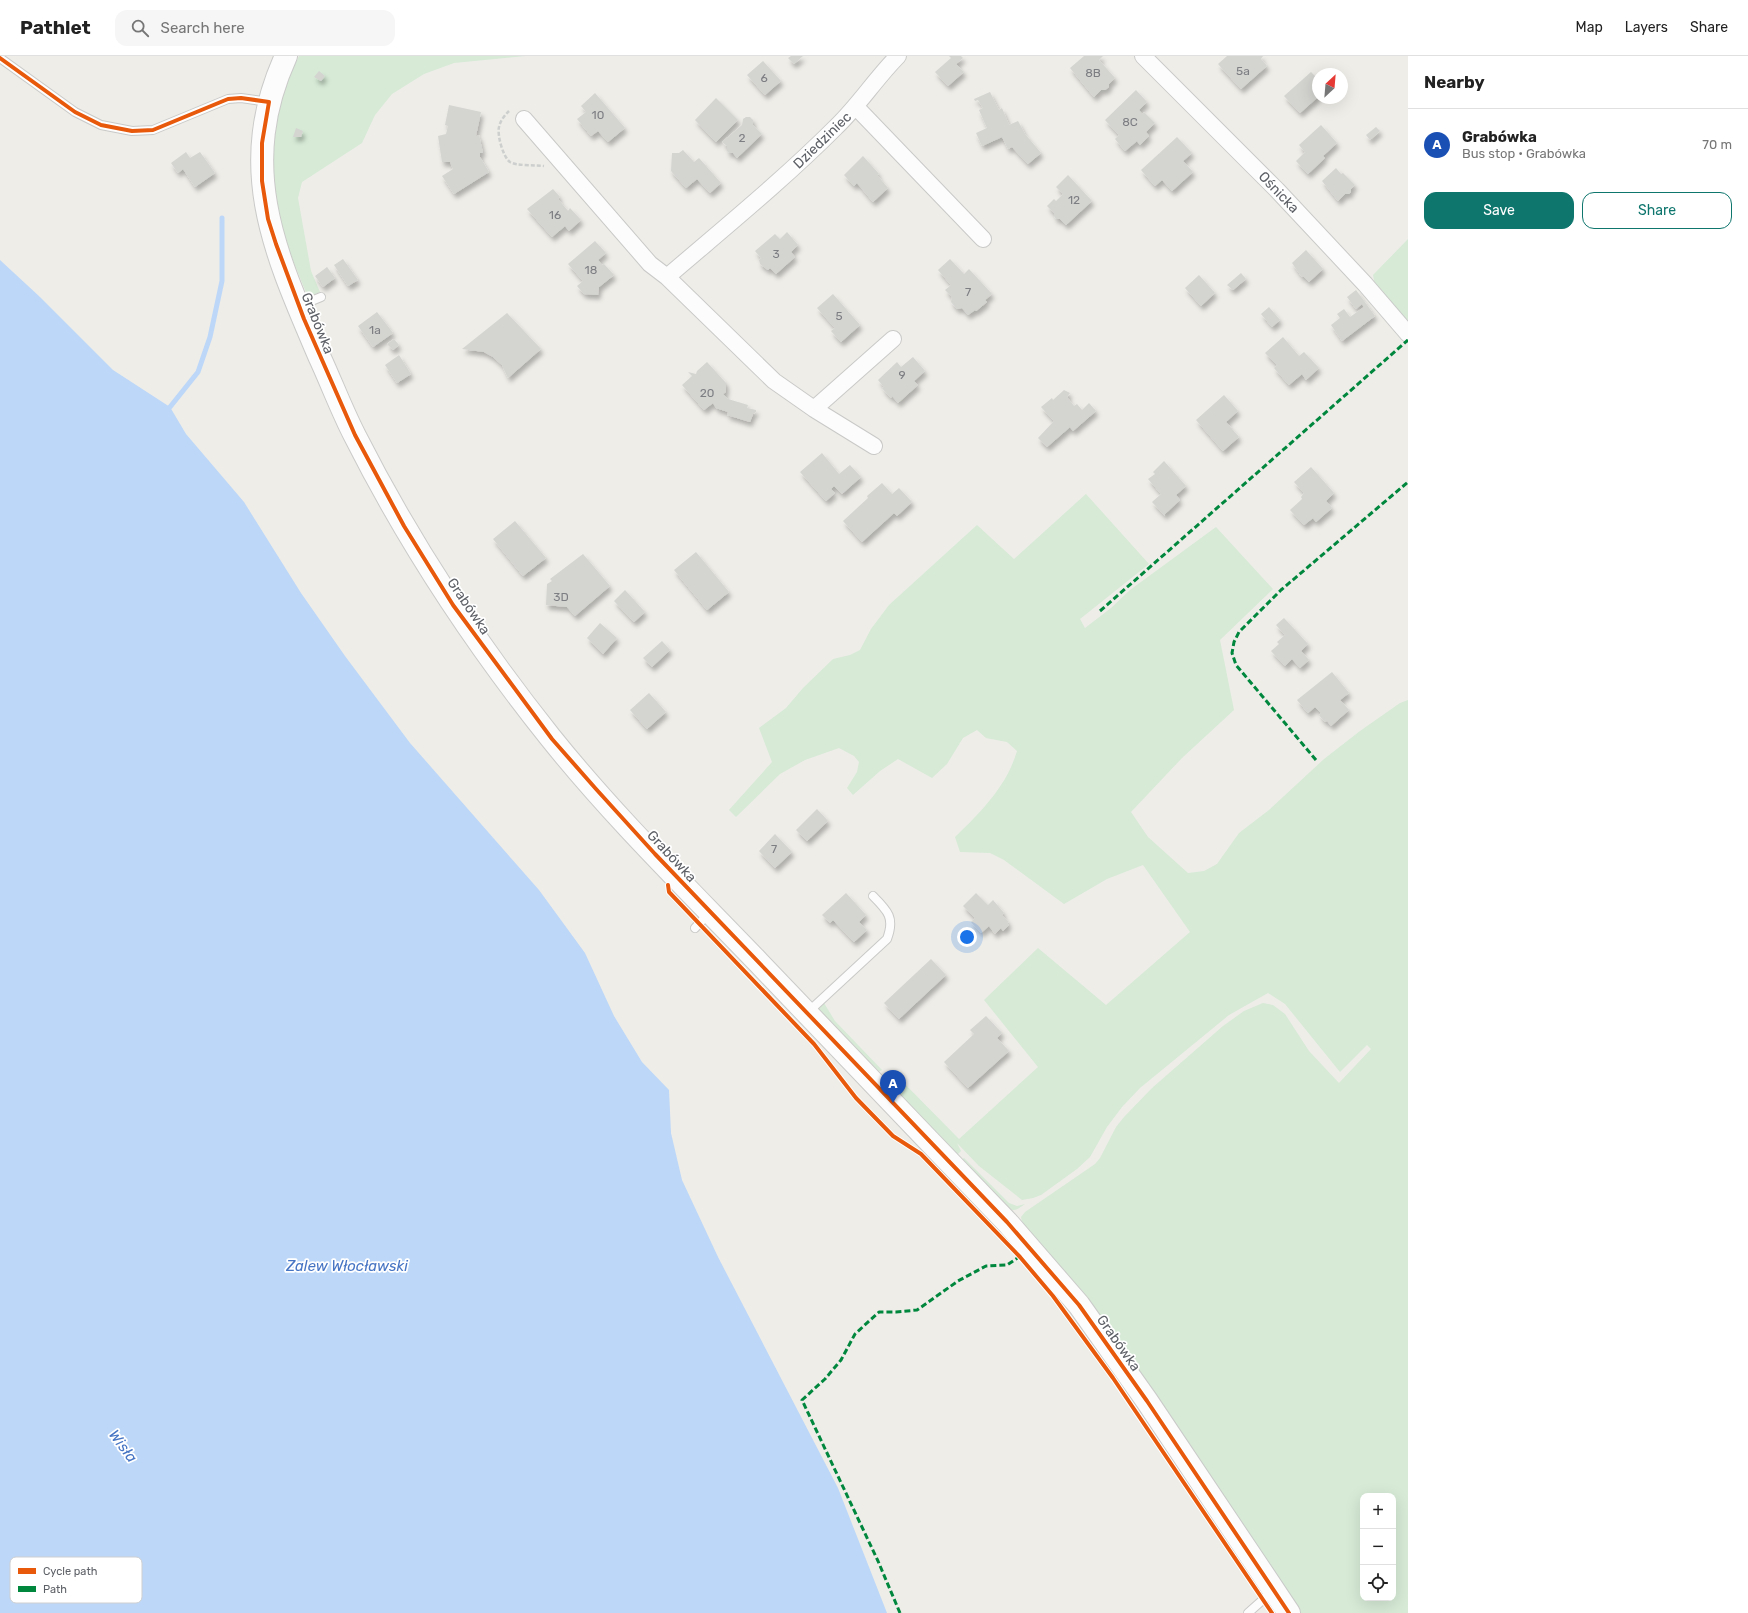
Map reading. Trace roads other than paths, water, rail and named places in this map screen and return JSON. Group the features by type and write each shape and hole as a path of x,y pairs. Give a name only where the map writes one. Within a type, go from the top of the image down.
{"street":[{"name":"Grabówka","path":"286,56 269,102 264,123 261,161 264,200 276,244 299,306 355,435 404,526 453,605 552,739 627,824 1007,1222 1079,1305 1146,1400 1289,1613"},
{"path":"856,106 886,68 898,56"},
{"name":"Ośnicka","path":"1143,56 1277,190 1365,284 1408,334"},
{"name":"Dziedziniec","path":"668,277 820,143 856,106 983,238"},
{"path":"524,119 650,264 668,277 774,381 814,409 874,446"},
{"path":"814,409 893,339"}],"lane":[{"path":"0,58 75,112 101,125 132,130 153,130 228,99 242,98 269,102"},
{"path":"299,306 321,297"},
{"path":"807,1013 887,939 891,928 890,918 884,908 873,896"},
{"path":"695,928 710,912"},
{"path":"1248,1613 1266,1596 1275,1591"}],"water":[{"name":"Zalew Włocławski","path":"0,260 40,297 113,370 170,407 186,434 244,502 301,593 345,656 410,743 539,890 585,953 614,1016 642,1062 669,1090 671,1133 682,1180 718,1257 838,1488 887,1613 0,1613"}],"waterway":[{"path":"170,407 198,372 210,337 222,281 222,218"}],"place":[{"name":"Grabówka","path":"893,1103"}],"water label":[{"name":"Wisła","path":"123,1446"}]}
